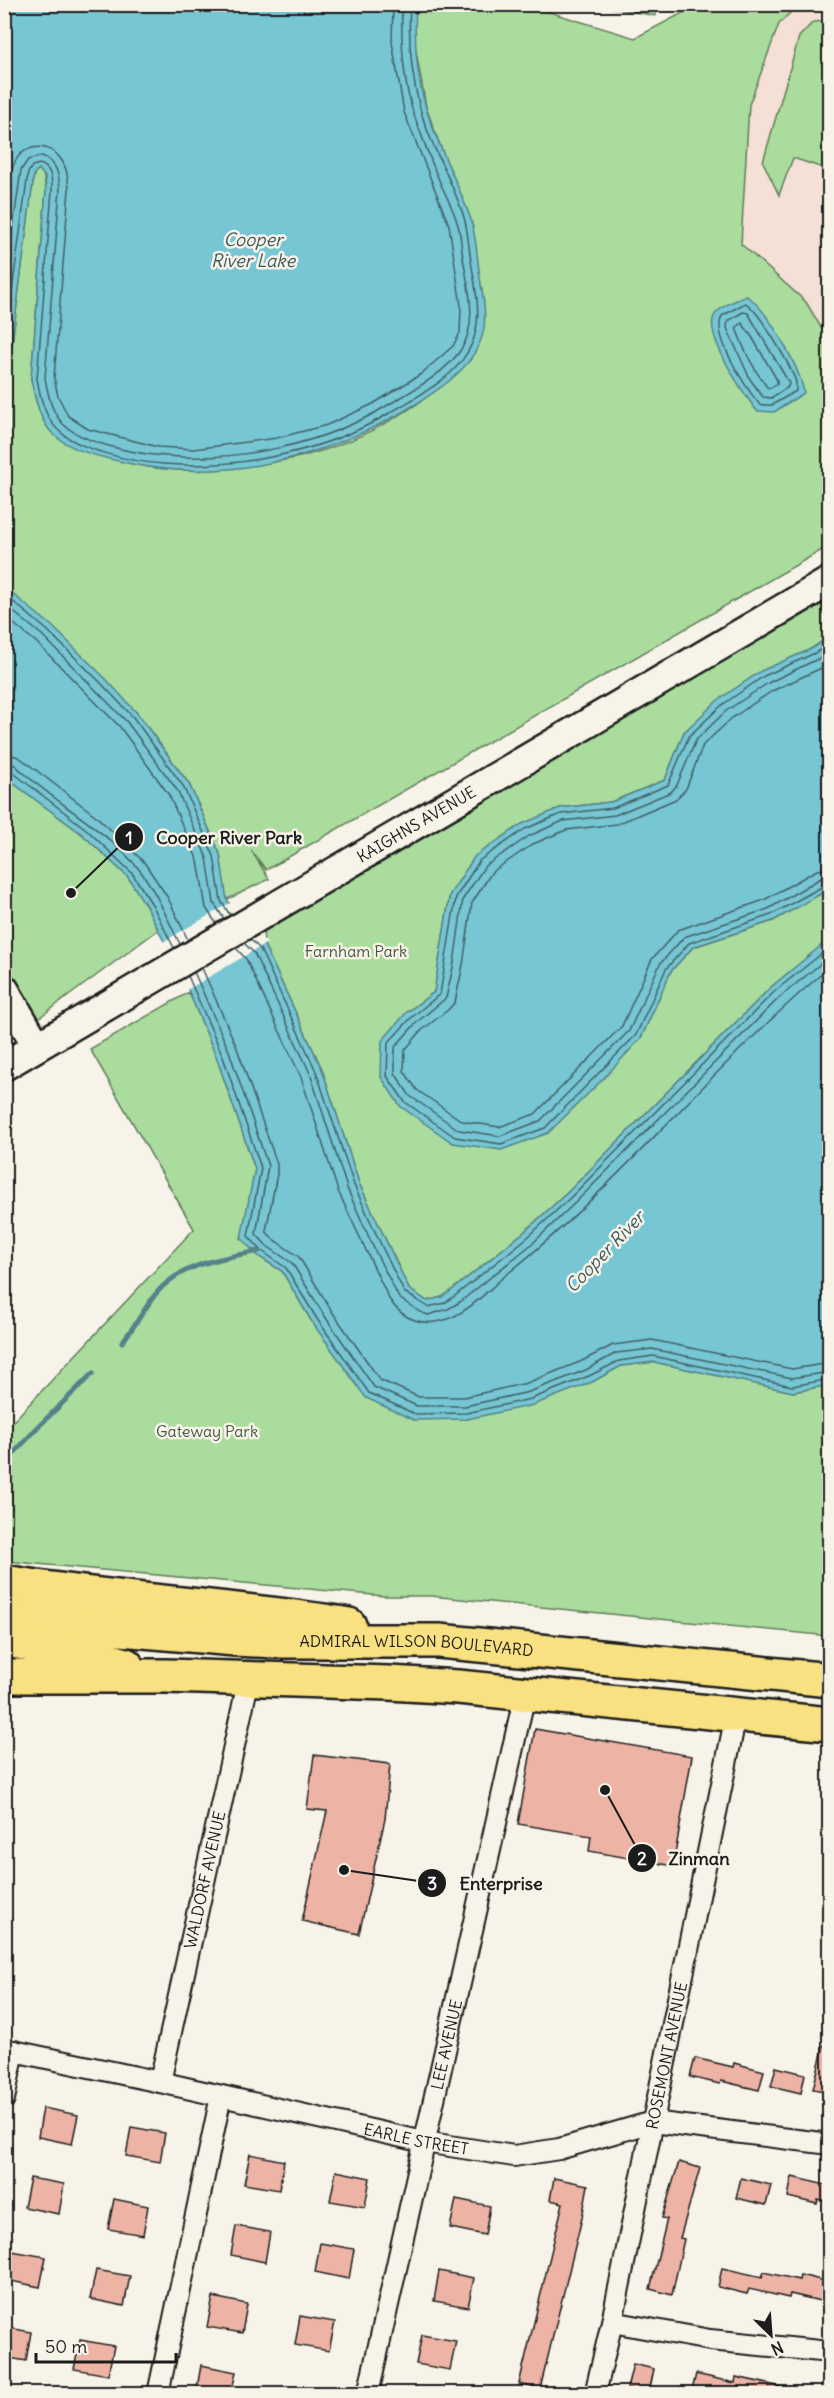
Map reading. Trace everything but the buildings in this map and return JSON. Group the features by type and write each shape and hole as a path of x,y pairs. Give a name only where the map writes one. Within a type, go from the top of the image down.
{"highway":[{"path":"4,1582 279,1613 439,1641"},
{"name":"ADMIRAL WILSON BOULEVARD","path":"4,1615 98,1627 235,1639 439,1641 830,1680"},
{"path":"4,1640 78,1651 166,1676"},
{"path":"4,1676 166,1676 389,1683 830,1724"}],"main road":[{"name":"KAIGHNS AVENUE","path":"4,1066 830,580"},
{"path":"4,989 37,1046"}],"street":[{"name":"WALDORF AVENUE","path":"160,2082 249,1678"},
{"name":"LEE AVENUE","path":"368,2394 525,1694"},
{"name":"ROSEMONT AVENUE","path":"595,2394 612,2322 736,1715"},
{"name":"EARLE STREET","path":"9,2050 424,2142 514,2156 559,2149 652,2122 830,2144"},
{"path":"4,2099 9,2050"},
{"path":"158,2394 221,2096"},
{"path":"612,2322 710,2340 830,2352"}],"shaded area":[{"path":"798,5 829,5 829,341 806,302 741,244 749,105 779,24"}],"green space":[{"path":"659,4 655,16 599,5"},
{"path":"416,5 526,5 635,38 698,5 798,5 779,24 749,105 741,244 806,302 829,341 829,546 266,870 251,850 269,879 226,900 220,854 189,784 137,713 5,587 5,502 10,483 9,403 6,375 34,174 39,169 43,172 46,190 31,379 41,415 53,433 69,442 117,460 171,470 208,470 290,459 350,440 415,405 435,391 471,359 445,159 426,107 414,40"},
{"path":"813,22 830,23 829,170 793,158 779,195 763,162 799,37"},
{"name":"Farnham Park","path":"829,581 829,637 684,732 665,780 611,802 560,808 450,894 434,992 406,1013 641,1038 671,971 693,947 773,921 829,889 830,939 771,987 567,1193 524,1232 452,1290 442,1297 427,1301 409,1289 359,1183 322,1069 264,945 262,913"},
{"path":"4,774 82,834 128,877 158,930 36,1020 5,961"},
{"name":"Gateway Park","path":"189,992 216,1056 255,1169 242,1238 258,1256 282,1271 312,1322 592,1382 621,1366 654,1362 793,1392 829,1385 829,1636 431,1596 384,1596 5,1561 4,1431 194,1229 90,1049"}],"water":[{"name":"Cooper River Lake","path":"5,4 416,5 416,56 426,108 470,217 476,241 485,320 480,342 462,370 435,392 382,423 346,440 271,463 232,469 153,468 106,458 73,447 58,439 44,421 38,408 31,379 46,190 45,177 39,169 34,174 6,375 9,403 10,483 5,502"},
{"path":"747,296 764,314 782,340 796,369 804,393 774,412 757,411 751,403 728,367 713,329 713,319 718,311 727,304"},
{"name":"Cooper River","path":"4,587 51,625 104,677 137,713 189,784 220,854 227,900 264,945 322,1069 359,1183 409,1289 427,1301 442,1297 452,1290 524,1232 567,1193 771,987 829,939 829,1385 793,1392 654,1362 621,1366 592,1382 533,1405 467,1419 414,1420 366,1398 312,1322 282,1271 258,1256 241,1238 255,1169 216,1056 189,992 148,909 128,877 82,834 13,783 5,774"},
{"path":"829,637 829,889 773,921 693,947 671,971 641,1038 548,1133 501,1150 453,1143 400,1106 381,1077 382,1041 406,1013 434,992 450,894 475,856 522,824 560,808 611,802 665,780 684,732 718,700 761,671 813,648"}],"pier":[{"path":"232,902 251,928 267,943 185,991 161,943"}],"waterway":[{"path":"122,1342 154,1296 176,1276 202,1264 259,1251"},
{"path":"4,1464 93,1373"}],"place":[{"name":"Cooper River Park","path":"71,893"},
{"name":"Zinman","path":"605,1790"},
{"name":"Enterprise","path":"344,1870"}]}
